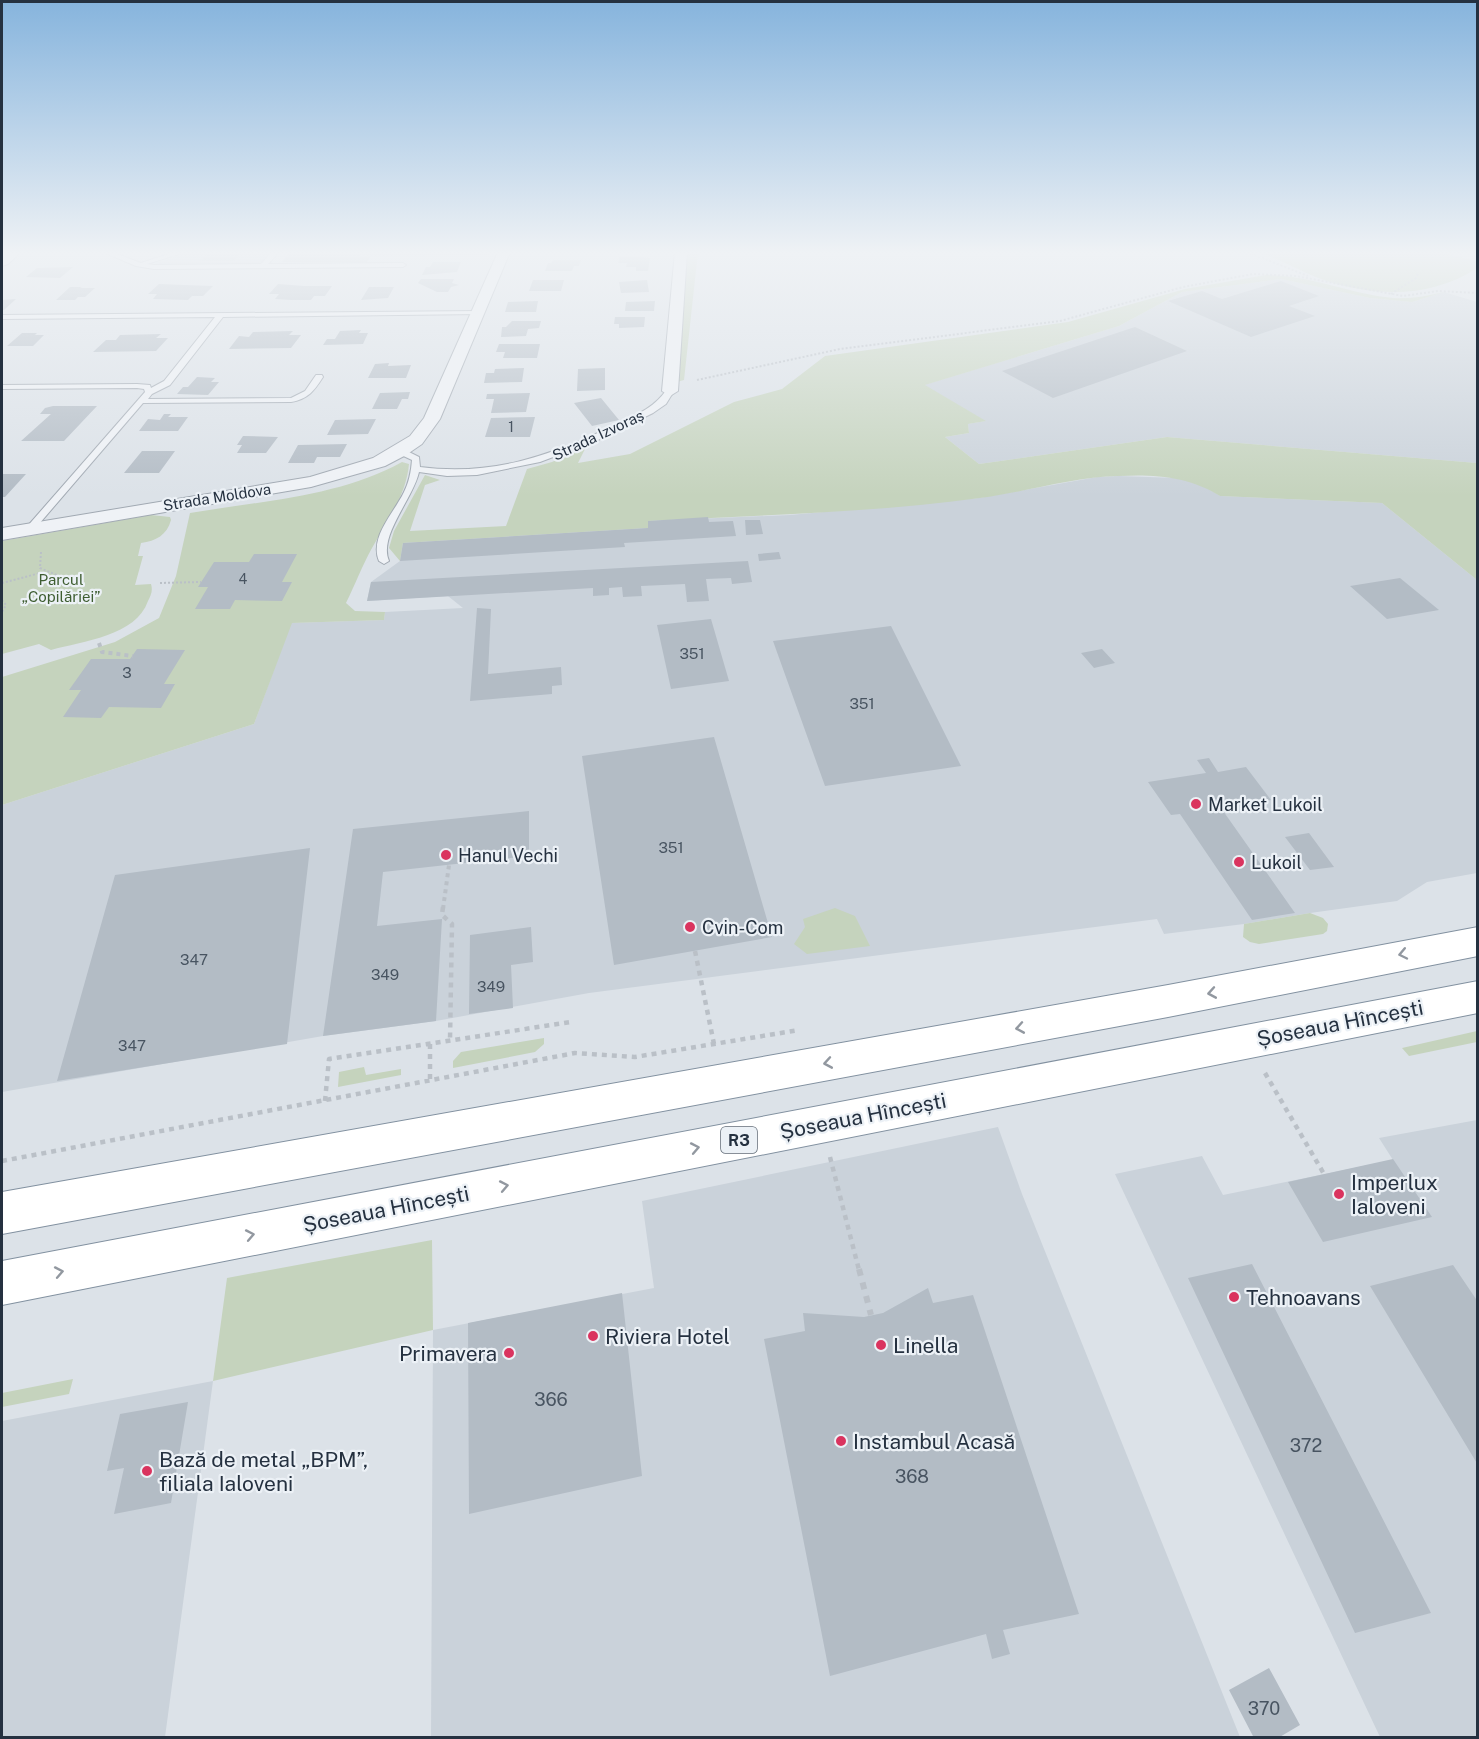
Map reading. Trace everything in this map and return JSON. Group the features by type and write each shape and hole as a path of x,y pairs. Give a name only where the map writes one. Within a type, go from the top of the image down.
{"highway":[{"path":"2,1213 1168,1001 1478,941"},
{"name":"Șoseaua Hîncești","path":"2,1283 1478,997"}],"street":[{"name":"Strada Moldova","path":"2,534 311,482 371,465 400,451 416,440 432,419 470,333"},
{"path":"670,391 675,333"}],"lane":[{"path":"30,529 149,392 167,383 206,333"},
{"path":"142,401 301,399 308,394 319,377"},
{"path":"2,387 137,386 147,387 149,392"},
{"name":"Strada Izvoraș","path":"416,469 440,474 461,474 523,466 544,460 650,411 663,402 670,391"},
{"path":"384,561 381,544 408,495 416,469 416,459 400,451"}],"path":[{"path":"670,391 689,382 791,358 972,333"},
{"path":"42,547 40,568 66,579 81,581"},
{"path":"2,583 45,572"},
{"path":"160,583 201,582"},
{"path":"2,600 6,605 2,612"},
{"path":"99,643 102,652 133,656"},
{"path":"449,865 442,915 452,924 450,1040"},
{"path":"695,951 714,1044"},
{"path":"325,1101 329,1059 571,1022"},
{"path":"2,1161 575,1053 635,1057 805,1029"},
{"path":"1246,1042 1324,1174"},
{"path":"430,1044 430,1081"},
{"path":"821,1124 871,1315"}],"shaded area":[{"path":"1095,333 1477,333 1477,463 1167,437 979,464 945,437 969,433 968,424 985,421 924,385"},
{"path":"1097,477 1177,478 1203,485 1220,496 1382,503 1477,580 1477,873 1427,882 1397,901 1244,924 1164,934 1157,919 589,993 436,1021 323,1036 2,1092 2,805 254,724 291,623 384,620 385,612 463,608 448,596 367,601 371,582 400,561 403,543 648,528 648,521 790,515 979,498"},
{"path":"1477,1120 1477,1737 1380,1737 1115,1174 1202,1156 1223,1195 1393,1160 1379,1138"},
{"path":"998,1127 1022,1194 1240,1737 431,1738 433,1330 654,1288 642,1201"},
{"path":"213,1381 165,1737 2,1738 2,1421"}],"green space":[{"path":"681,333 689,333 684,380 677,382"},
{"path":"988,333 1095,333 925,385 986,421 968,424 969,433 945,437 979,464 1167,437 1477,463 1477,580 1382,503 1220,496 1184,481 1146,476 1084,479 980,498 897,507 648,521 648,528 403,543 400,561 389,548 394,531 425,475 440,480 425,485 410,531 506,526 527,469 552,462 587,445 578,463 630,454 734,402 782,389 825,356"},
{"path":"402,462 409,464 400,498 368,555 346,603 355,611 385,612 384,620 292,623 254,724 2,805 2,677 115,642 159,618 176,576 190,513 326,490 378,474"},
{"name":"Parcul „Copilăriei”","path":"151,515 170,517 171,520 167,530 160,536 141,543 138,556 143,556 135,585 151,584 152,591 142,613 120,630 107,635 51,650 39,644 2,654 2,541"},
{"path":"835,908 855,916 870,946 807,954 794,944 805,927 803,919"},
{"path":"1310,913 1323,918 1328,924 1327,931 1323,934 1259,944 1243,937 1244,924"},
{"path":"1477,1031 1477,1042 1409,1056 1402,1048"},
{"path":"544,1038 544,1044 535,1052 453,1068 453,1061 461,1052"},
{"path":"364,1067 366,1075 401,1069 401,1075 338,1087 339,1072"},
{"path":"432,1240 433,1330 213,1381 227,1278"},
{"path":"73,1379 69,1394 2,1407 2,1393"}],"building":[{"path":"22,333 44,335 33,346 7,346"},
{"path":"252,333 301,335 291,348 229,349 239,336 249,337"},
{"path":"339,333 368,333 363,344 323,345 327,339 335,339"},
{"path":"501,333 527,333 526,336 501,337"},
{"path":"1116,333 1148,333 1187,351 1053,398 1002,371"},
{"path":"1242,333 1263,333 1251,337"},
{"path":"161,334 156,338 168,338 156,351 93,352 106,340 116,340 120,335"},
{"path":"499,344 540,344 537,358 503,358 505,352 496,352"},
{"path":"389,363 388,366 411,365 406,378 368,378 375,364"},
{"path":"524,368 522,382 484,383 486,373 494,373 495,369"},
{"path":"605,368 605,390 577,391 578,369"},
{"path":"197,377 215,378 211,382 219,382 208,395 177,394 183,387 188,387"},
{"path":"410,392 408,399 402,399 397,409 372,409 380,393"},
{"path":"530,393 526,412 491,413 494,399 486,399 487,394"},
{"path":"601,398 619,420 592,426 574,403"},
{"path":"97,406 64,441 21,441 51,414 40,414 45,408"},
{"path":"164,414 171,414 168,417 188,417 178,431 139,431 148,419 160,420"},
{"path":"535,417 530,437 485,437 491,418"},
{"path":"376,419 368,434 327,435 335,420"},
{"path":"243,436 278,437 266,453 237,453 242,445 237,445"},
{"path":"347,444 340,457 317,457 314,463 288,463 298,445"},
{"path":"142,451 175,451 159,473 124,473"},
{"path":"2,474 26,474 5,497 2,497"},
{"path":"708,517 709,522 733,521 736,536 624,543 625,547 400,561 403,543 648,528 648,521"},
{"path":"745,520 760,520 763,534 746,535"},
{"path":"779,552 781,559 759,561 758,554"},
{"path":"254,554 297,554 282,582 292,582 282,601 235,600 230,609 195,609 208,587 198,587 214,562 249,562"},
{"path":"748,561 752,582 732,584 731,578 706,579 709,601 687,602 685,584 641,586 642,596 623,597 622,587 609,588 609,595 593,596 593,588 367,601 371,582"},
{"path":"1400,578 1439,610 1387,619 1350,586"},
{"path":"477,608 491,609 488,674 561,667 562,685 552,686 552,694 470,701"},
{"path":"711,619 729,681 671,689 657,625"},
{"path":"891,626 961,766 825,786 773,641"},
{"path":"137,649 185,650 164,684 175,684 161,708 109,707 101,718 63,717 81,690 69,690 91,659 130,659"},
{"path":"1102,649 1115,663 1094,668 1081,653"},
{"path":"714,737 772,937 614,965 582,756"},
{"path":"1209,758 1218,772 1246,767 1271,800 1221,808 1295,913 1252,920 1180,814 1171,815 1148,782 1206,773 1197,760"},
{"path":"529,811 529,856 383,872 377,926 442,919 436,1021 323,1036 353,829"},
{"path":"1309,833 1334,867 1310,870 1285,837"},
{"path":"310,848 287,1044 57,1081 115,875"},
{"path":"531,927 533,962 511,965 513,1008 469,1014 470,935"},
{"path":"1393,1159 1432,1217 1323,1242 1288,1182"},
{"path":"1252,1264 1431,1613 1355,1633 1188,1278"},
{"path":"1453,1265 1478,1302 1478,1465 1370,1286"},
{"path":"928,1288 933,1303 973,1295 1079,1614 1003,1630 1010,1654 992,1659 986,1634 830,1676 764,1339 805,1331 803,1313 864,1317 883,1313"},
{"path":"622,1293 642,1476 469,1514 468,1323"},
{"path":"188,1402 171,1503 114,1514 124,1468 107,1471 120,1414"},
{"path":"1269,1668 1300,1725 1278,1738 1254,1738 1229,1690"}],"place":[{"name":"Market Lukoil","path":"1196,804"},
{"name":"Hanul Vechi","path":"446,855"},
{"name":"Lukoil","path":"1239,862"},
{"name":"Cvin-Com","path":"690,927"},
{"name":"Imperlux Ialoveni","path":"1339,1194"},
{"name":"Tehnoavans","path":"1234,1297"},
{"name":"Riviera Hotel","path":"593,1336"},
{"name":"Linella","path":"881,1345"},
{"name":"Primavera","path":"509,1353"},
{"name":"Instambul Acasă","path":"841,1441"},
{"name":"Bază de metal „BPM”, filiala Ialoveni","path":"147,1471"}]}
